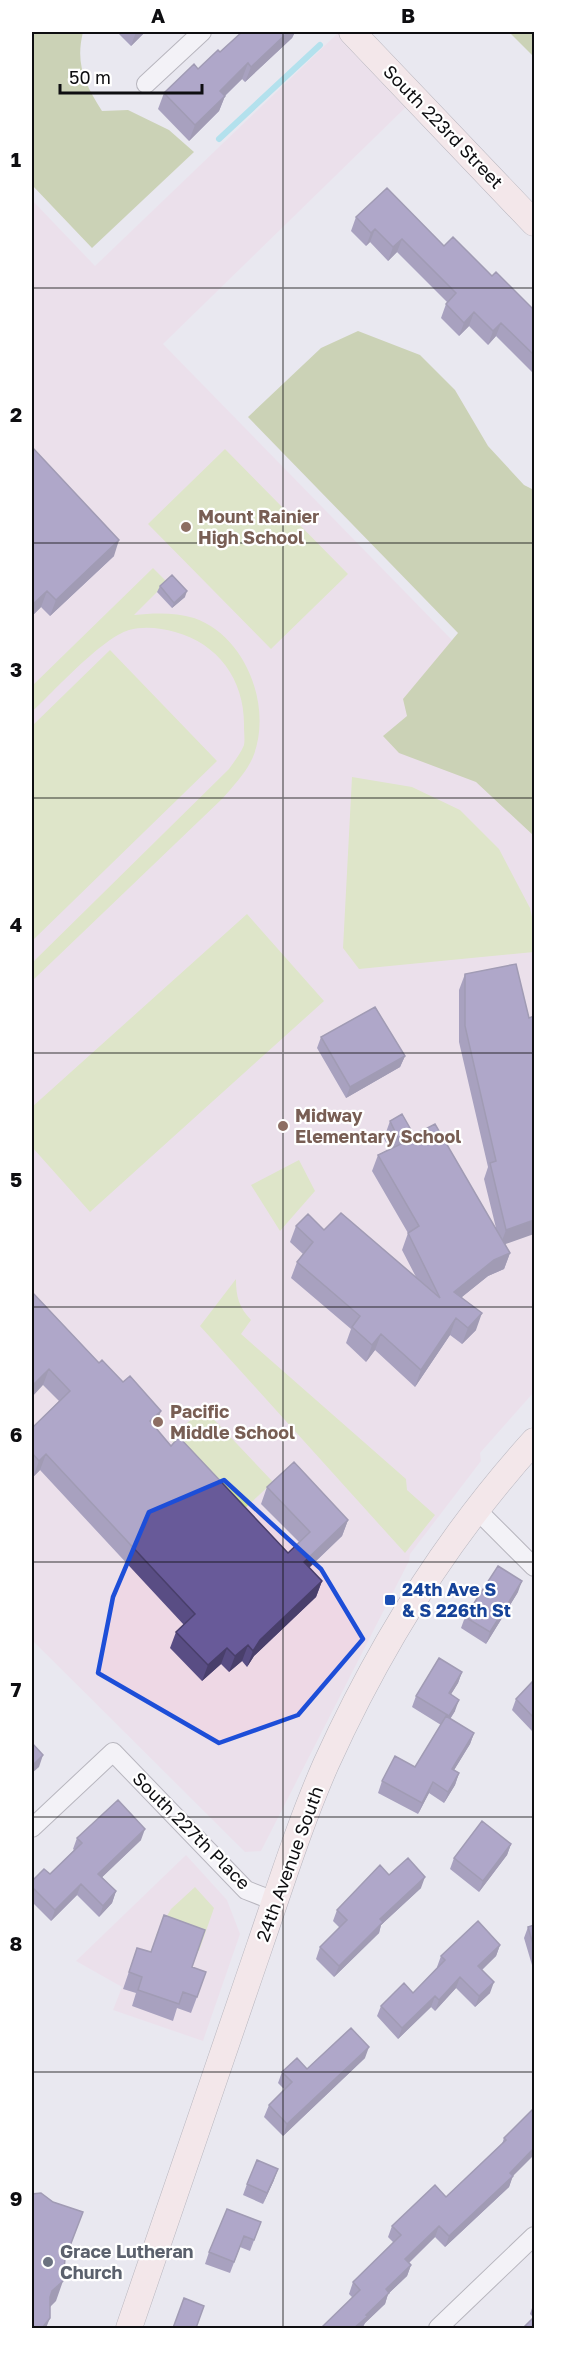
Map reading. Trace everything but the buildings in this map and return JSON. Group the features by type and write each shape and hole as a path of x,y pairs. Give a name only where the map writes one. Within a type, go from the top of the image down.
{"street":[{"path":"146,84 201,32"},
{"name":"South 223rd Street","path":"352,32 534,223"},
{"name":"24th Avenue South","path":"129,2328 274,1901 303,1820 326,1765 356,1702 407,1612 477,1510 534,1441"},
{"path":"477,1510 534,1567"},
{"name":"South 227th Place","path":"32,1828 113,1752 246,1890 274,1901"},
{"path":"438,2328 534,2236"}],"highlighted area":[{"path":"224,1480 321,1569 363,1639 298,1715 219,1743 98,1673 113,1597 149,1512"}],"shaded area":[{"path":"339,32 408,105 163,344 534,724 534,1392 480,1453 481,1461 410,1554 409,1561 261,1851 245,1852 32,1640 32,200 95,266"},
{"path":"186,1855 227,1900 240,1934 203,2041 113,2010 122,1987 76,1961"}],"green space":[{"path":"32,32 83,32 80,54 83,73 102,111 128,110 169,130 194,152 92,248 32,185"},
{"path":"509,32 534,32 534,60 532,55"},
{"path":"358,331 420,355 455,390 488,446 524,485 534,490 534,836 476,782 399,753 383,736 407,716 403,699 458,633 248,417 321,348"},
{"path":"225,449 348,574 271,649 148,524"},
{"path":"153,568 167,582 134,615 164,614 194,618 212,627 228,640 241,657 251,676 257,696 260,717 253,757 243,774 223,798 32,981 32,963 229,769 244,745 240,694 226,667 204,645 164,629 129,630 105,643 32,712 32,686"},
{"path":"110,650 217,761 32,941 32,726"},
{"path":"352,777 412,787 460,810 499,849 530,908 534,926 534,952 359,969 343,948"},
{"path":"247,914 324,1001 90,1212 32,1147 32,1107"},
{"path":"299,1160 315,1191 280,1231 251,1185"},
{"path":"236,1279 239,1301 251,1320 241,1334 406,1479 407,1490 435,1515 405,1553 200,1326"},
{"path":"203,1408 273,1482 240,1513 170,1439"},
{"path":"195,1887 214,1908 199,1951 156,1935 171,1909"}],"waterway":[{"path":"219,139 320,45"}],"place":[{"name":"Mount Rainier High School","path":"186,527"},
{"name":"Midway Elementary School","path":"283,1126"},
{"name":"Pacific Middle School","path":"158,1422"},
{"name":"24th Ave S & S 226th St","path":"390,1600"},
{"name":"Grace Lutheran Church","path":"48,2262"}]}
